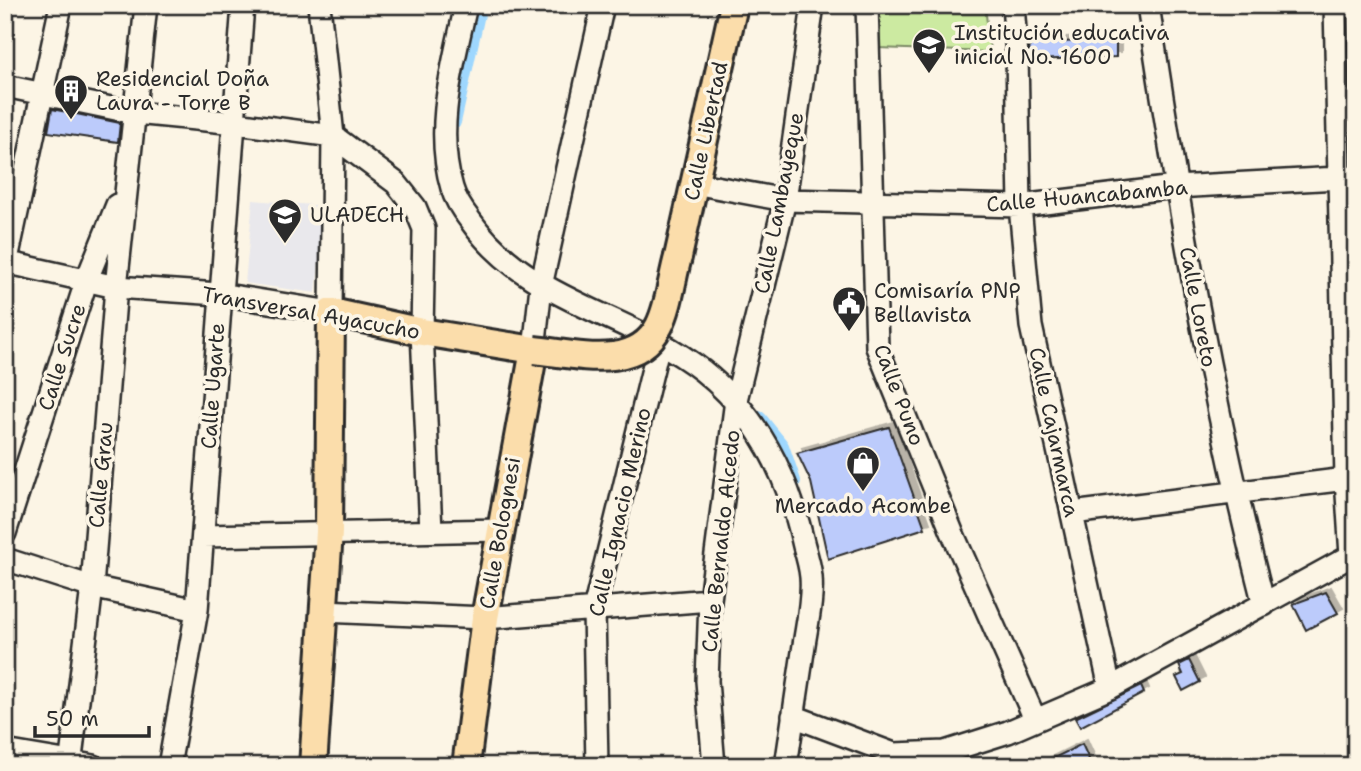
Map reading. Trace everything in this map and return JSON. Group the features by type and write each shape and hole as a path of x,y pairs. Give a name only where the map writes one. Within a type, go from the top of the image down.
{"main road":[{"name":"Calle Libertad","path":"534,350 607,357 632,353 648,343 660,325 678,257 734,5"},
{"name":"Transversal Ayacucho","path":"331,312 422,332 534,350"},
{"path":"313,766 329,532 331,312"},
{"name":"Calle Bolognesi","path":"466,766 485,618 534,350"}],"street":[{"path":"6,265 61,5"},
{"path":"126,183 146,5"},
{"name":"Calle Ugarte","path":"169,766 197,610 243,5"},
{"path":"319,5 333,136 331,312"},
{"path":"466,5 444,110 445,150 452,190 484,240 540,294 659,344 701,369 736,400 776,459 797,512 811,578 808,618 786,766"},
{"name":"Calle Bolognesi","path":"534,350 540,294 603,5"},
{"name":"Calle Lambayeque","path":"736,400 785,200 813,5"},
{"name":"Calle Puno","path":"867,5 877,347 952,532 1035,719"},
{"name":"Calle Cajarmarca","path":"1013,5 1017,56 1020,206 1031,326 1110,688"},
{"name":"Calle Loreto","path":"1148,5 1175,187 1235,494 1264,605"},
{"path":"793,716 894,760 944,752 1008,732 1110,688 1264,605 1353,553 1346,479 1348,178 1335,5"},
{"path":"5,86 135,113 333,136 396,183 415,207 424,229 422,332 431,531"},
{"name":"Calle Huancabamba","path":"694,183 785,200 1020,206 1175,187 1348,178"},
{"name":"Calle Sucre","path":"5,533 88,279 126,183"},
{"name":"Calle Grau","path":"70,764 92,587 126,183"},
{"name":"Transversal Ayacucho","path":"6,265 117,286 219,294 331,312"},
{"name":"Calle Ignacio Merino","path":"597,766 594,610 659,344"},
{"name":"Calle Bernaldo Alcedo","path":"714,766 707,681 710,600 736,400"},
{"path":"1072,513 1346,479"},
{"path":"203,536 502,530"},
{"path":"5,559 92,587 197,610"},
{"path":"323,611 485,618 710,600"},
{"path":"5,751 94,766"}],"shaded area":[{"name":"ULADECH","path":"253,200 324,206 316,293 245,283"}],"green space":[{"path":"876,5 985,5 990,52 878,48"}],"building":[{"path":"1116,40 1116,57 1030,60 1029,43"},
{"name":"Residencial Doña Laura - Torre B","path":"52,109 120,123 118,142 48,132"},
{"name":"Mercado Acombe","path":"889,427 925,528 828,559 811,482 797,453"},
{"path":"1326,592 1338,613 1306,630 1293,604"},
{"path":"1189,660 1200,682 1183,691 1176,677 1183,674 1179,665"},
{"path":"1141,686 1144,693 1080,727 1075,718"},
{"path":"1082,744 1092,766 1038,766"}],"waterway":[{"path":"453,122 479,5"},
{"path":"759,419 781,446 793,481"}],"place":[{"name":"Institución educativa inicial No. 1600","path":"929,75"},
{"name":"Residencial Doña Laura - Torre B","path":"71,121"},
{"name":"ULADECH","path":"285,245"},
{"name":"Comisaría PNP Bellavista","path":"849,333"},
{"name":"Mercado Acombe","path":"863,493"}]}
